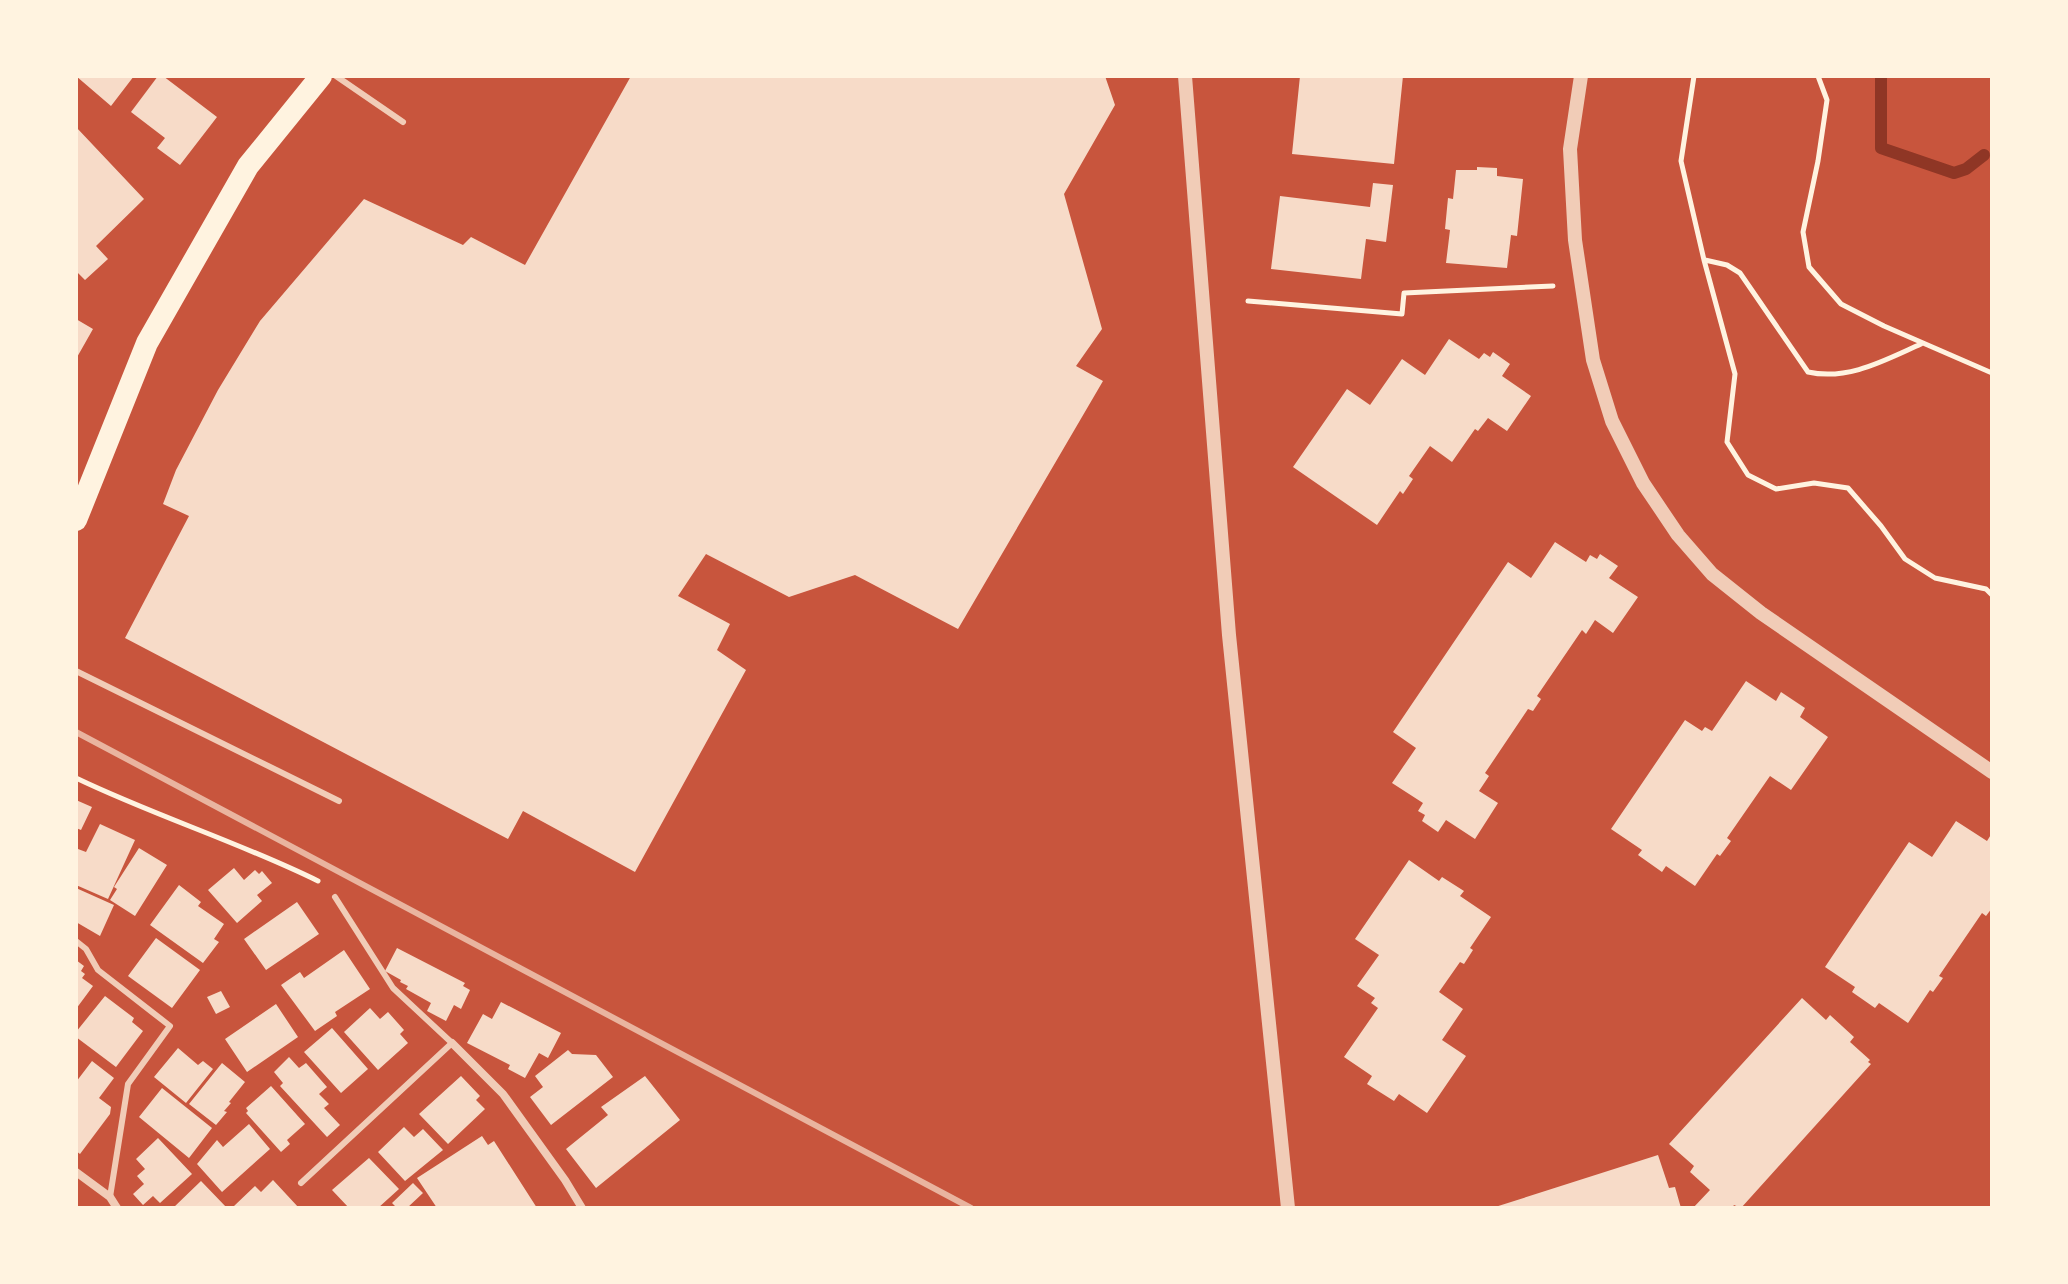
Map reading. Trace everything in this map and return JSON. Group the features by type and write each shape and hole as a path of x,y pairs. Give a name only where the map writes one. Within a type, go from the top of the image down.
{"highway":[{"path":"76,520 147,343 248,166 321,76"}],"street":[{"path":"1185,76 1229,635 1288,1208"},
{"path":"1581,76 1570,149 1575,240 1586,315 1593,360 1612,421 1643,483 1678,535 1712,574 1761,613 1992,772"},
{"path":"452,1043 503,1094 582,1208"},
{"path":"76,1172 110,1197 117,1208"}],"lane":[{"path":"336,76 403,122"},
{"path":"76,671 339,801"},
{"path":"301,1183 452,1043 393,988 335,897"},
{"path":"76,941 86,949 98,970 170,1026 128,1084 110,1197"}],"path":[{"path":"1694,76 1681,161 1735,374 1727,442 1748,475 1776,489 1814,483 1848,488 1905,559 1935,578 1986,589 1992,595"},
{"path":"1818,76 1827,100 1803,232 1809,267 1841,304 1992,373"},
{"path":"1704,260 1727,265 1740,273 1808,372 1826,376 1864,369 1922,343"},
{"path":"1248,301 1402,314 1404,293 1553,286"},
{"path":"76,778 120,799 261,853 331,887 335,897"}],"building":[{"path":"76,76 134,76 111,106"},
{"path":"158,76 163,76 217,117 180,165 157,148 165,138 131,112"},
{"path":"631,76 1105,76 1115,105 1064,194 1102,329 1076,366 1103,381 958,629 855,575 789,597 706,554 678,596 730,624 717,650 746,670 635,872 523,811 508,839 125,638 189,516 163,504 176,470 218,390 260,321 364,199 463,245 471,237 525,265"},
{"path":"1300,76 1403,76 1394,164 1292,154"},
{"path":"76,127 144,199 96,246 108,259 85,280 76,271"},
{"path":"1477,167 1497,168 1497,176 1523,179 1517,236 1511,235 1507,268 1446,263 1450,230 1445,229 1448,198 1453,199 1456,170 1477,170"},
{"path":"1373,183 1393,185 1386,242 1366,239 1361,279 1271,269 1280,196 1370,207"},
{"path":"76,319 93,329 76,359"},
{"path":"1449,339 1479,359 1484,353 1490,357 1493,352 1510,364 1502,376 1531,396 1507,431 1488,418 1478,431 1475,429 1452,462 1430,446 1409,476 1413,479 1403,494 1400,491 1377,525 1293,467 1347,389 1370,405 1402,359 1425,375"},
{"path":"1555,542 1586,562 1590,555 1597,559 1600,554 1618,566 1609,578 1638,597 1613,633 1595,620 1586,634 1582,630 1537,696 1541,699 1533,711 1528,709 1485,773 1489,776 1479,791 1498,803 1475,839 1446,820 1438,832 1422,821 1425,815 1418,811 1423,803 1392,783 1416,748 1393,732 1508,562 1531,578"},
{"path":"1746,681 1776,701 1781,692 1805,708 1800,717 1828,737 1791,790 1770,776 1727,838 1731,841 1720,856 1717,854 1695,886 1666,866 1662,872 1638,855 1642,850 1611,829 1685,720 1702,731 1705,727 1712,731"},
{"path":"76,800 92,807 81,830 76,828"},
{"path":"1956,821 1987,841 1992,833 1992,908 1986,916 1982,913 1939,976 1943,978 1933,992 1930,990 1908,1023 1879,1003 1875,1008 1852,992 1855,987 1825,967 1909,842 1932,857"},
{"path":"100,824 135,840 108,899 76,885 76,853 78,849 86,852"},
{"path":"139,848 167,865 135,916 110,900 117,889 114,887"},
{"path":"1409,860 1439,881 1442,877 1464,891 1460,896 1491,917 1470,948 1473,950 1464,964 1460,962 1439,992 1463,1009 1442,1040 1466,1056 1427,1113 1399,1094 1394,1101 1367,1084 1372,1076 1344,1057 1378,1008 1371,1003 1375,998 1357,986 1379,955 1355,939"},
{"path":"234,868 244,880 255,870 259,874 262,871 272,883 257,895 262,901 237,923 208,890"},
{"path":"179,885 201,902 198,906 224,924 214,939 219,942 203,963 150,925"},
{"path":"76,888 114,905 100,936 76,922"},
{"path":"297,902 319,934 266,970 244,939"},
{"path":"156,938 200,970 172,1008 128,976"},
{"path":"397,948 465,983 463,986 470,990 461,1009 454,1005 446,1021 427,1011 431,1003 406,989 408,986 401,980 385,971"},
{"path":"344,950 370,989 335,1012 337,1016 315,1031 281,985 300,972 304,978"},
{"path":"76,960 84,966 82,978 93,986 76,1009"},
{"path":"221,991 230,1007 216,1014 207,997"},
{"path":"105,996 134,1018 132,1022 143,1031 116,1067 76,1037 76,1032"},
{"path":"1802,998 1826,1020 1830,1015 1854,1037 1850,1042 1871,1064 1741,1208 1734,1205 1732,1208 1693,1208 1710,1190 1690,1172 1694,1166 1669,1144"},
{"path":"501,1002 561,1033 548,1058 539,1053 525,1078 508,1069 510,1065 467,1043 483,1014 492,1019"},
{"path":"276,1004 298,1037 247,1072 225,1039"},
{"path":"370,1008 380,1019 388,1012 404,1030 400,1034 408,1043 378,1070 344,1032"},
{"path":"332,1028 368,1069 341,1093 304,1052"},
{"path":"178,1048 198,1065 203,1061 213,1069 186,1103 154,1077"},
{"path":"568,1050 572,1054 596,1055 613,1077 551,1125 530,1097 543,1087 535,1076"},
{"path":"289,1057 299,1068 306,1063 327,1087 319,1094 329,1104 324,1108 340,1125 327,1137 280,1086 283,1083 274,1072"},
{"path":"92,1061 114,1078 99,1098 111,1107 110,1114 80,1154 76,1151 76,1082"},
{"path":"222,1063 245,1082 216,1125 189,1104"},
{"path":"461,1076 480,1096 476,1100 485,1109 448,1144 419,1114"},
{"path":"645,1076 680,1120 596,1188 566,1149 608,1115 601,1107"},
{"path":"271,1086 305,1124 287,1140 290,1144 281,1152 246,1113 246,1108"},
{"path":"162,1088 212,1128 189,1158 139,1117"},
{"path":"249,1124 270,1149 222,1192 197,1164 217,1140 223,1147"},
{"path":"404,1127 414,1137 423,1129 443,1150 405,1181 378,1152"},
{"path":"482,1136 488,1145 494,1141 537,1208 437,1208 417,1178"},
{"path":"158,1138 192,1174 160,1203 153,1196 143,1205 133,1194 144,1184 137,1176 145,1169 136,1159"},
{"path":"1658,1155 1669,1188 1675,1187 1681,1208 1492,1208"},
{"path":"369,1158 399,1189 378,1208 349,1208 332,1190"},
{"path":"273,1180 299,1208 234,1206 255,1186 261,1192"},
{"path":"201,1181 227,1208 173,1208"},
{"path":"413,1183 423,1193 407,1208 397,1208 392,1203"}],"waterway":[{"path":"1881,76 1881,148 1954,173 1966,169 1984,155"}],"railway":[{"path":"76,732 971,1208"}]}
